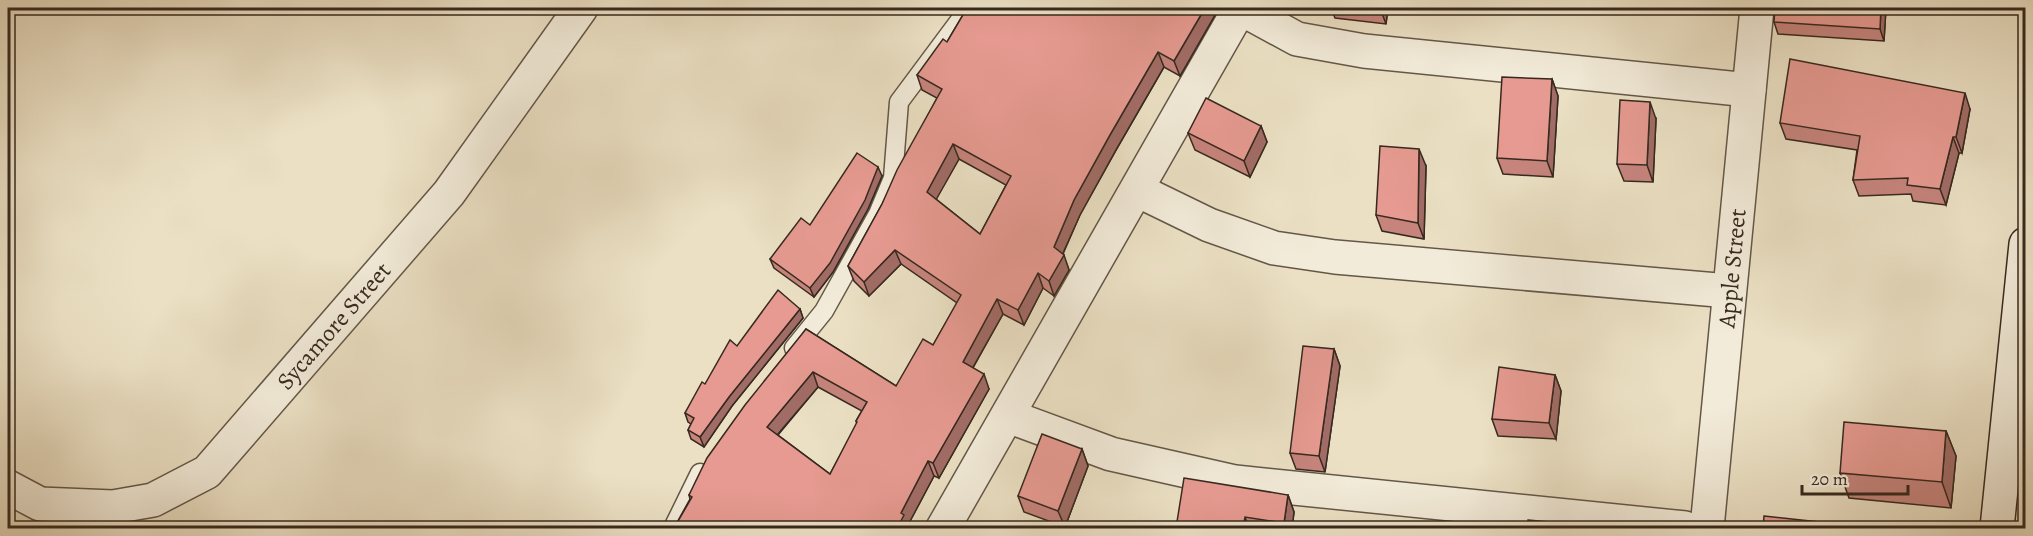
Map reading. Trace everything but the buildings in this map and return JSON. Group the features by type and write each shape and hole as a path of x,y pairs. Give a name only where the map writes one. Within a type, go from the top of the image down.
{"street":[{"name":"Sycamore Street","path":"8,487 40,504 112,507 153,500 207,472 449,193 581,8"},
{"path":"943,528 1240,8 1297,39 1364,51 1749,90"},
{"name":"Apple Street","path":"1707,528 1757,8"},
{"path":"1137,190 1209,225 1274,248 1335,257 1729,291"},
{"path":"1997,528 2025,244"},
{"path":"1008,416 1111,454 1235,482 1686,528"}],"lane":[{"path":"786,357 824,311 878,214 892,178 899,102 969,8"},
{"path":"673,528 709,458"}]}
